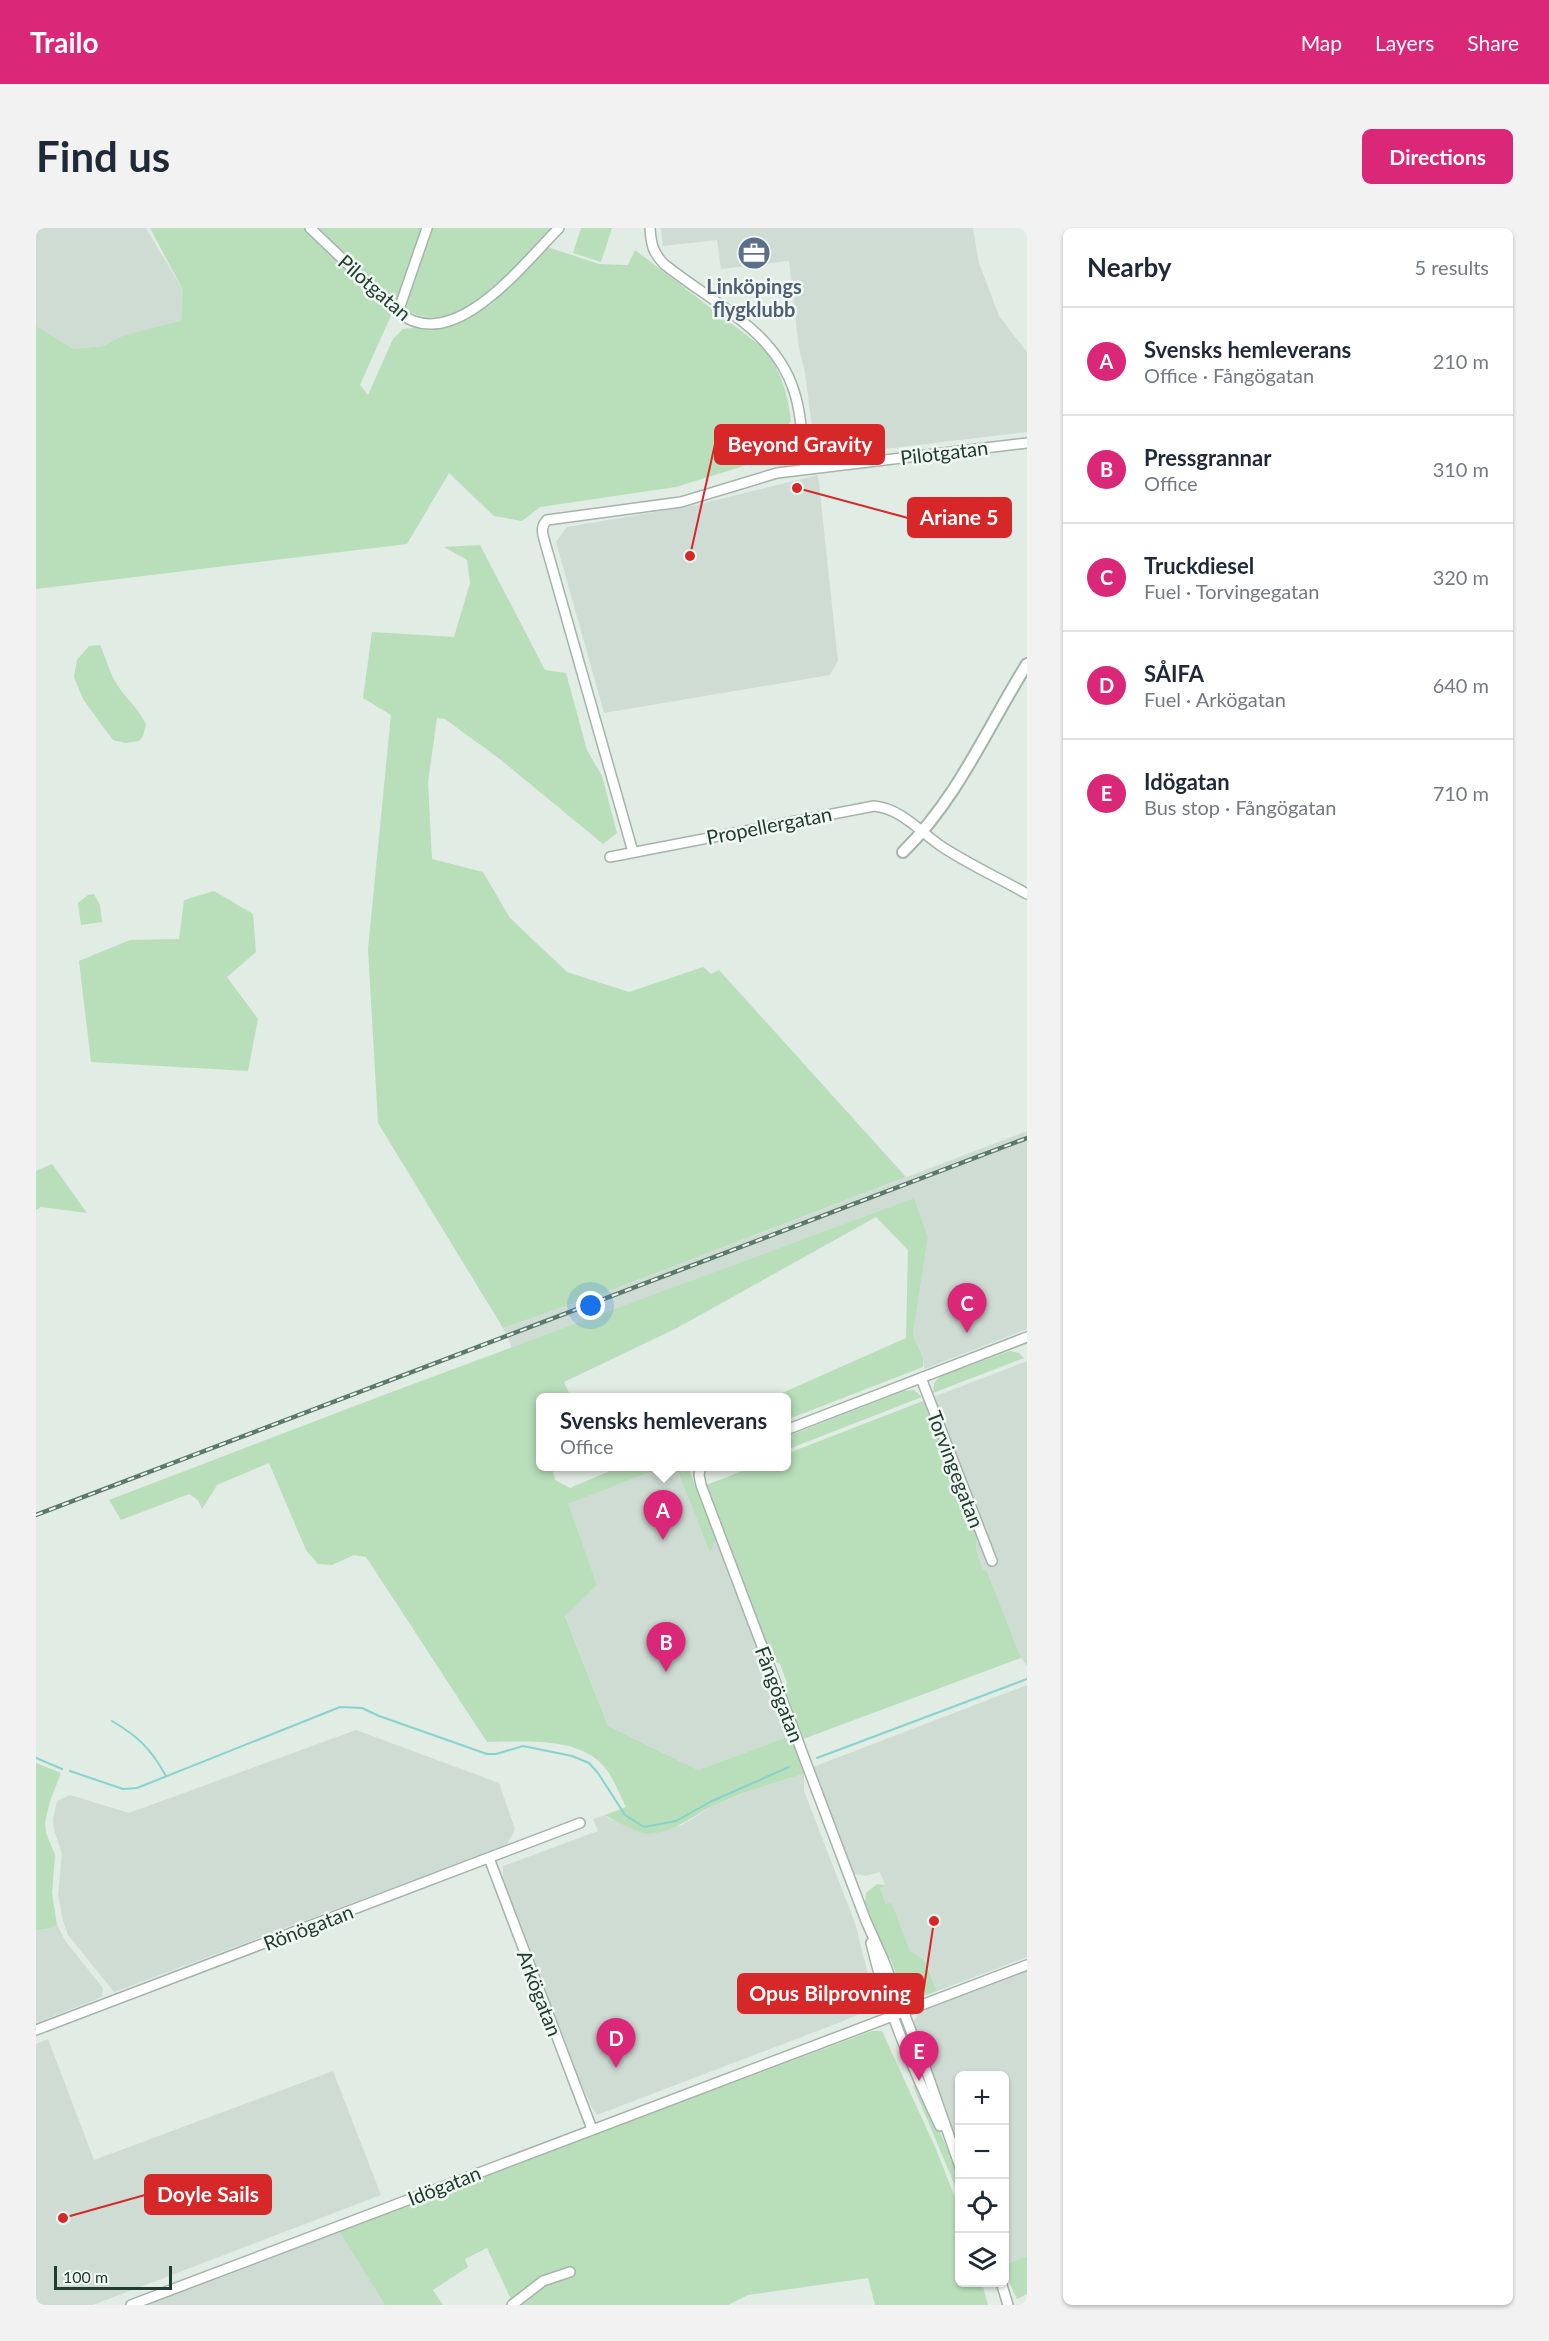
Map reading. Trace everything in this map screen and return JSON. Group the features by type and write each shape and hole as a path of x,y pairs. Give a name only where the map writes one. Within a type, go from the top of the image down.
{"street":[{"name":"Pilotgatan","path":"310,228 398,312 409,321 422,323 442,322 461,317 478,308 558,228"},
{"path":"398,312 427,228"},
{"path":"650,228 651,244 655,255 758,334 782,363 795,393 805,469"},
{"name":"Pilotgatan","path":"633,852 547,550 543,526 547,520 681,502 758,478 805,469 1027,443"},
{"path":"903,852 922,832 968,770 1027,664"},
{"name":"Propellergatan","path":"610,857 864,807 885,808 905,818 941,846 1027,894"},
{"path":"791,1428 1027,1337"},
{"name":"Torvingegatan","path":"921,1378 992,1561"},
{"name":"Fångögatan","path":"700,1471 700,1485 866,1921 903,2012 955,2156"},
{"name":"Rönögatan","path":"36,2030 580,1823"},
{"name":"Arkögatan","path":"489,1858 592,2129"},
{"name":"Fångögatan","path":"866,1921 876,1963 893,2016 910,2061 955,2158"},
{"name":"Idögatan","path":"131,2305 1027,1965"},
{"path":"512,2305 543,2281 570,2272"},
{"path":"1002,2287 1008,2305"}],"shaded area":[{"path":"36,228 146,228 183,290 181,322 122,336 103,346 74,349 36,326"},
{"path":"661,228 973,228 979,263 999,316 1027,352 1027,432 826,456 815,449 805,373 799,348 789,261 721,269 717,240 663,246"},
{"path":"818,475 838,661 830,675 604,713 556,542 567,527 696,505"},
{"path":"1027,1131 1027,1329 924,1369 923,1358 913,1334 928,1237 914,1198 512,1348 503,1328 601,1294"},
{"path":"1027,1361 1027,1666 1021,1658 987,1571 983,1570 923,1401"},
{"path":"652,1471 678,1472 710,1553 716,1540 790,1736 698,1770 608,1726 565,1615 597,1585 567,1504"},
{"path":"1027,1685 1027,1957 937,1991 925,1959 910,1951 892,1903 886,1905 880,1887 885,1885 880,1872 866,1876 854,1874 813,1767"},
{"path":"356,1730 499,1783 515,1829 507,1845 114,1992 68,1935 63,1921 58,1895 62,1854 53,1819 57,1801 70,1795 129,1813"},
{"path":"804,1774 804,1791 855,1923 869,1978 872,2005 866,2011 841,2022 597,2115 581,2083 503,1878 503,1866 598,1831 593,1819 605,1815 641,1833 682,1825 713,1806 755,1789"},
{"path":"57,1925 66,1942 103,1988 102,1997 36,2023 36,1930"},
{"path":"1027,1971 1027,2256 1009,2263 1009,2071 955,2071 955,2139 913,2028 914,2021 920,2012"},
{"path":"48,2039 94,2160 333,2071 381,2195 93,2305 36,2305 36,2044"},
{"path":"339,2231 385,2305 144,2305"}],"green space":[{"path":"150,228 305,228 393,311 360,385 368,395 393,339 403,329 458,323 475,315 492,304 547,247 599,264 628,265 635,250 766,350 783,384 791,421 763,460 676,487 540,507 522,521 494,516 449,473 407,544 36,589 36,326 74,349 103,346 122,336 181,321 183,290"},
{"path":"314,228 424,228 396,304"},
{"path":"432,228 553,228 498,285 481,298 464,309 447,315 430,317 403,310"},
{"path":"581,228 612,228 601,262 573,253"},
{"path":"480,545 545,670 566,673 587,750 602,776 617,833 603,844 501,760 445,719 437,718 428,782 432,859 483,872 510,918 567,972 629,992 703,967 711,974 719,970 906,1177 601,1294 503,1328 378,1123 368,949 391,715 363,698 372,632 454,637 470,583 467,560 444,547"},
{"path":"100,645 117,684 146,724 139,741 126,743 113,740 83,699 74,677 77,660 89,646"},
{"path":"214,891 253,914 256,952 227,977 258,1019 248,1071 91,1062 79,961 130,940 179,939 184,900"},
{"path":"94,894 100,905 102,922 81,925 78,903 88,895"},
{"path":"52,1164 87,1213 41,1207 36,1210 36,1171"},
{"path":"914,1198 928,1237 913,1334 923,1358 923,1367 791,1418 791,1393 782,1393 906,1338 908,1250 876,1217 677,1328 564,1382 569,1393 536,1393 536,1471 553,1471 555,1480 570,1488 610,1471 652,1471 568,1504 597,1585 565,1616 608,1726 698,1770 790,1736 804,1774 735,1796 671,1829 643,1833 605,1815 626,1807 609,1773 585,1752 553,1743 487,1742 366,1557 354,1555 332,1565 318,1564 306,1550 269,1463 217,1485 202,1509 198,1500 189,1494 121,1520 109,1500 373,1399"},
{"path":"1010,1351 1019,1353 1024,1358 933,1393 934,1383 941,1376"},
{"path":"914,1390 922,1397 791,1448 791,1435 904,1391"},
{"path":"923,1401 976,1534 976,1549 983,1570 987,1571 1021,1658 803,1739 784,1688 787,1683 780,1664 773,1660 706,1485 743,1471 791,1471 791,1452"},
{"path":"675,1471 690,1471 716,1540 710,1553 678,1472"},
{"path":"36,1763 61,1773 45,1822 46,1833 55,1855 52,1893 57,1925 36,1930"},
{"path":"877,1884 885,1885 880,1888 886,1904 892,1903 910,1951 924,1959 937,1991 913,2000 906,1999 865,1902 866,1893"},
{"path":"872,2031 882,2031 936,2149 955,2198 955,2287 983,2287 988,2305 875,2305 868,2278 748,2295 728,2305 508,2305 510,2297 487,2248 465,2259 468,2267 433,2290 443,2305 385,2305 339,2231"},
{"path":"915,2085 922,2095 951,2157 955,2170 955,2186 913,2086"},
{"path":"1027,2256 1027,2294 1017,2299 1010,2284 1009,2263"}],"waterway":[{"path":"817,1758 1027,1679"},
{"path":"70,1771 123,1789 137,1788 340,1707 362,1708 487,1754 496,1754 523,1746 572,1756 589,1763 625,1815 644,1827 676,1821 710,1802 789,1767"},
{"path":"112,1721 144,1744 166,1776"},
{"path":"36,1758 62,1769"}],"railway":[{"path":"36,1515 1027,1138"}],"place":[{"name":"Linköpings flygklubb","path":"754,253"},
{"name":"Ariane 5","path":"797,488"},
{"name":"Beyond Gravity","path":"690,556"},
{"name":"Truckdiesel","path":"967,1333"},
{"name":"Svensks hemleverans","path":"663,1540"},
{"name":"Pressgrannar","path":"666,1672"},
{"name":"Opus Bilprovning","path":"934,1921"},
{"name":"SÅIFA","path":"616,2068"},
{"name":"Idögatan","path":"919,2081"},
{"name":"Doyle Sails","path":"63,2218"}]}
